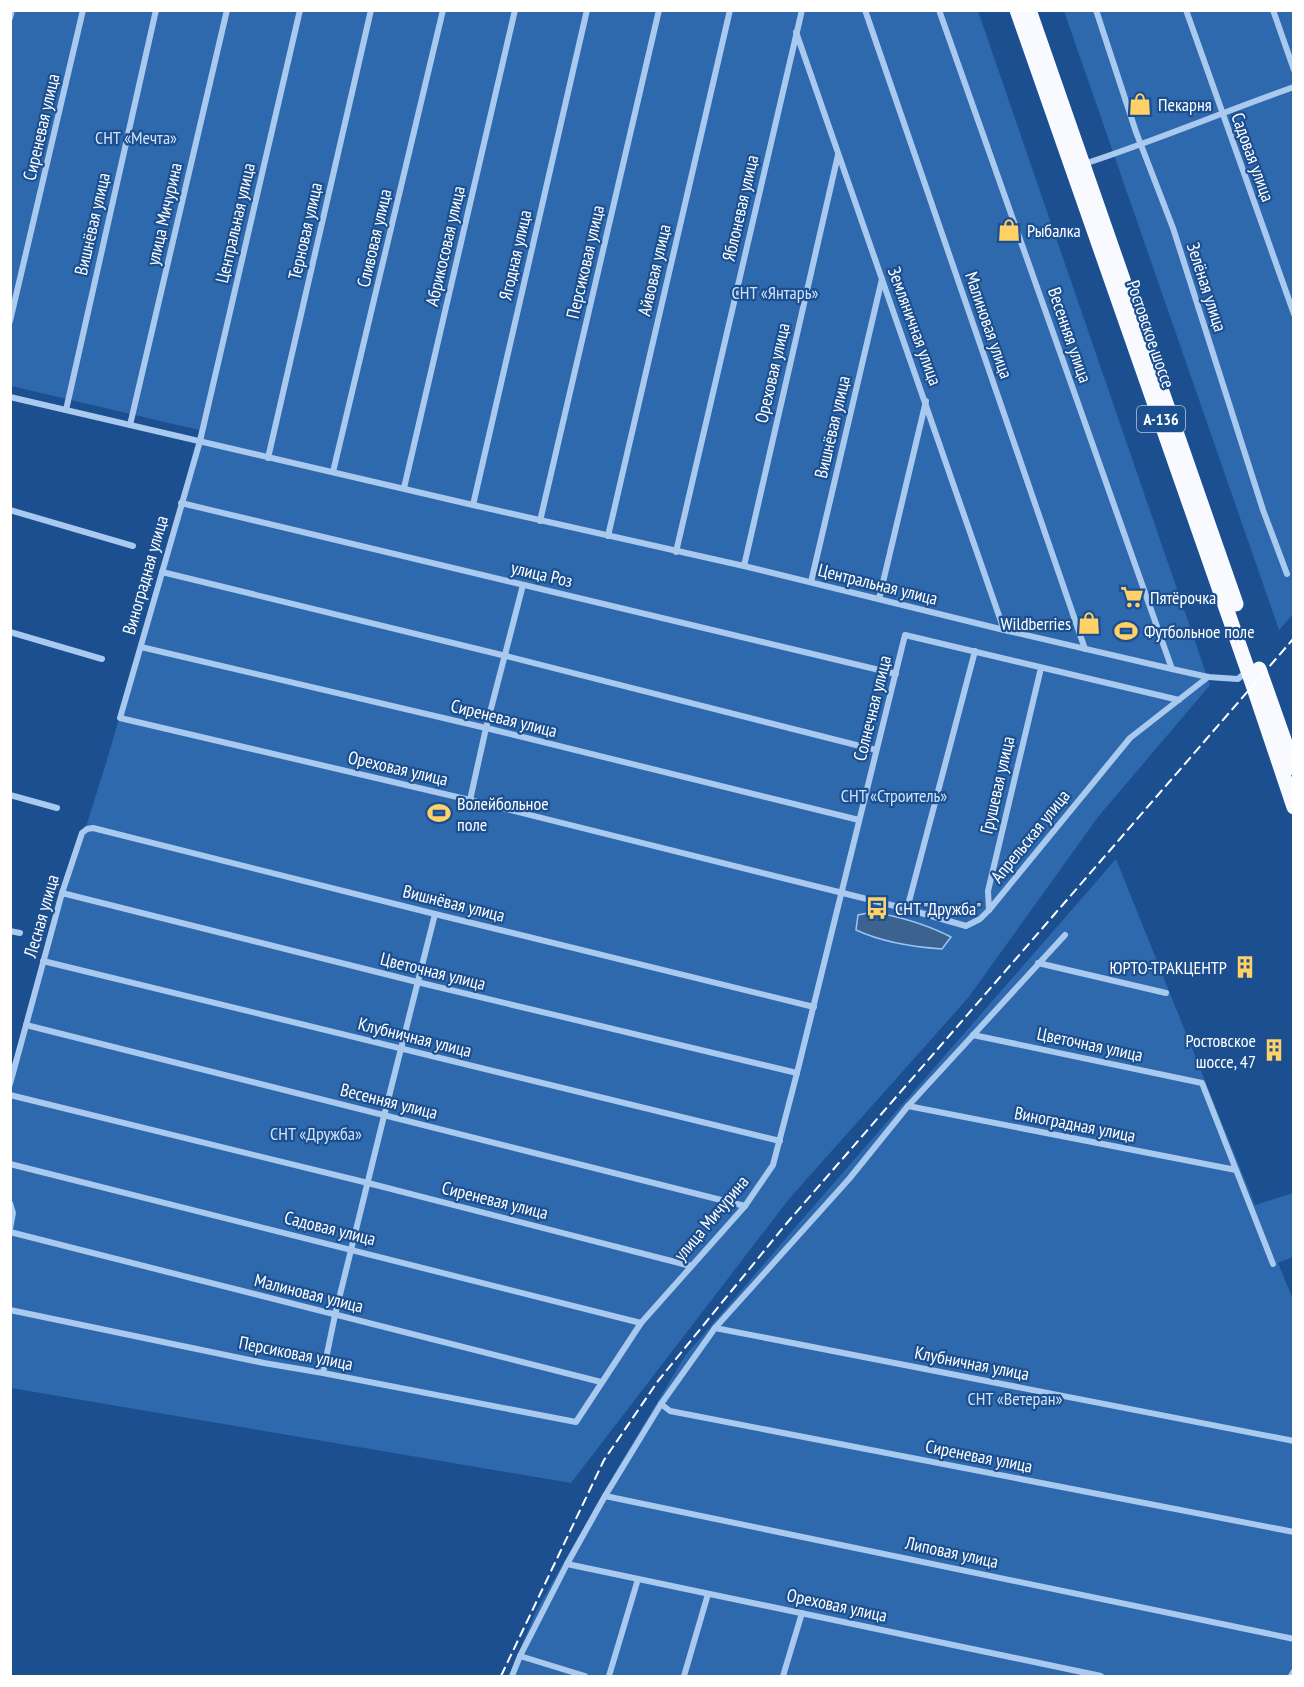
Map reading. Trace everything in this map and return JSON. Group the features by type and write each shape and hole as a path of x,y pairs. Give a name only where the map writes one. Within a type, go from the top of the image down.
{"highway":[{"name":"Ростовское шоссе","path":"1017,10 1077,167 1252,666 1293,768"},
{"name":"Ростовское шоссе","path":"1029,10 1077,167"},
{"name":"Ростовское шоссе","path":"1252,666 1293,807"}],"street":[{"path":"10,18 12,10"},
{"name":"Сиреневая улица","path":"10,321 83,10"},
{"name":"Вишнёвая улица","path":"66,410 156,10"},
{"name":"улица Мичурина","path":"130,425 227,10"},
{"name":"Центральная улица","path":"200,441 300,10"},
{"name":"Терновая улица","path":"268,458 371,10"},
{"name":"Сливовая улица","path":"333,472 443,10"},
{"name":"Абрикосовая улица","path":"405,488 515,10"},
{"name":"Ягодная улица","path":"473,506 587,10"},
{"name":"Персиковая улица","path":"540,521 659,10"},
{"name":"Айвовая улица","path":"608,536 730,10"},
{"name":"Яблоневая улица","path":"676,552 802,10"},
{"name":"Малиновая улица","path":"864,10 1085,649"},
{"name":"Весенняя улица","path":"939,10 1172,669"},
{"name":"Зелёная улица","path":"1096,10 1141,146 1173,228 1263,510 1287,574"},
{"name":"Садовая улица","path":"1186,10 1293,314"},
{"path":"1273,10 1293,70"},
{"name":"Земляничная улица","path":"796,32 926,400 1004,630"},
{"path":"1077,167 1141,146 1221,113 1293,87"},
{"name":"Ореховая улица","path":"744,566 838,152"},
{"name":"Вишнёвая улица","path":"811,582 882,279"},
{"name":"Центральная улица","path":"10,397 405,488 473,506 744,566 1208,677 1238,679 1252,666"},
{"path":"879,599 926,400"},
{"name":"Виноградная улица","path":"120,718 200,441"},
{"name":"улица Роз","path":"181,503 896,674"},
{"path":"10,510 132,546"},
{"path":"162,572 876,750"},
{"path":"470,800 523,585"},
{"path":"10,632 102,658"},
{"name":"Солнечная улица","path":"814,1007 905,635 975,651"},
{"name":"Сиреневая улица","path":"141,647 859,820"},
{"path":"907,909 975,651 1179,700"},
{"name":"Грушевая улица","path":"989,910 987,891 1041,668"},
{"name":"Апрельская улица","path":"842,893 966,926 980,919 1130,738 1208,677"},
{"name":"Ореховая улица","path":"120,718 470,800 842,893"},
{"path":"10,795 57,808"},
{"name":"Вишнёвая улица","path":"87,829 93,828 814,1007"},
{"name":"Лесная улица","path":"10,1084 62,893 82,833 87,829"},
{"name":"Цветочная улица","path":"62,893 417,982 797,1073"},
{"path":"323,1373 400,1048 435,914"},
{"path":"10,931 20,933"},
{"path":"512,1677 520,1656 567,1564 605,1496 661,1404 715,1328 849,1179 908,1106 1065,935"},
{"name":"Клубничная улица","path":"43,961 780,1141"},
{"path":"1038,963 1166,993"},
{"name":"улица Мичурина","path":"576,1422 641,1323 745,1206 773,1165 814,1007"},
{"name":"Весенняя улица","path":"26,1025 745,1206"},
{"name":"Цветочная улица","path":"973,1035 1202,1083 1236,1170"},
{"name":"Сиреневая улица","path":"10,1095 368,1183 691,1266"},
{"name":"Виноградная улица","path":"908,1106 1236,1170"},
{"name":"Садовая улица","path":"10,1164 641,1323"},
{"path":"1236,1170 1273,1264"},
{"path":"10,1203 14,1214 10,1231"},
{"name":"Малиновая улица","path":"10,1231 601,1382"},
{"name":"Персиковая улица","path":"10,1310 264,1363 576,1422"},
{"name":"Клубничная улица","path":"715,1328 1293,1441"},
{"name":"Сиреневая улица","path":"661,1404 670,1411 1293,1532"},
{"name":"Липовая улица","path":"605,1496 1293,1639"},
{"name":"Ореховая улица","path":"567,1564 1101,1677"},
{"path":"609,1677 638,1579"},
{"path":"684,1677 708,1594"},
{"path":"783,1677 802,1613"},
{"path":"520,1656 585,1677"},
{"path":"1291,1677 1293,1671"}],"green space":[{"path":"10,11 978,11 1210,685 1098,817 968,998 789,1199 571,1483 11,1388 11,1067 106,763 162,572 199,430 11,386"},
{"path":"1064,11 1293,11 1294,613 1279,630"},
{"name":"СНТ «Ветеран»","path":"1116,859 1255,1205 1293,1193 1293,1257 1278,1263 1294,1302 1293,1676 509,1676 536,1611 685,1356"}],"shaded area":[{"path":"873,912 932,928 951,937 942,949 898,943 856,930 858,915"}],"railway":[{"path":"501,1676 604,1460 658,1381 786,1224 1294,638"}],"place":[{"name":"Пекарня","path":"1140,104"},
{"name":"Рыбалка","path":"1009,230"},
{"name":"Пятёрочка","path":"1132,597"},
{"name":"Wildberries","path":"1089,623"},
{"name":"Футбольное поле","path":"1126,631"},
{"name":"Волейбольное поле","path":"439,813"},
{"name":"СНТ \"Дружба\"","path":"877,908"},
{"name":"ЮРТО-ТРАКЦЕНТР","path":"1245,967"},
{"name":"Ростовское шоссе, 47","path":"1274,1050"}],"park label":[{"name":"СНТ «Мечта»","path":"136,137"},
{"name":"СНТ «Янтарь»","path":"775,292"},
{"name":"СНТ «Строитель»","path":"894,795"},
{"name":"СНТ «Дружба»","path":"316,1133"}]}
